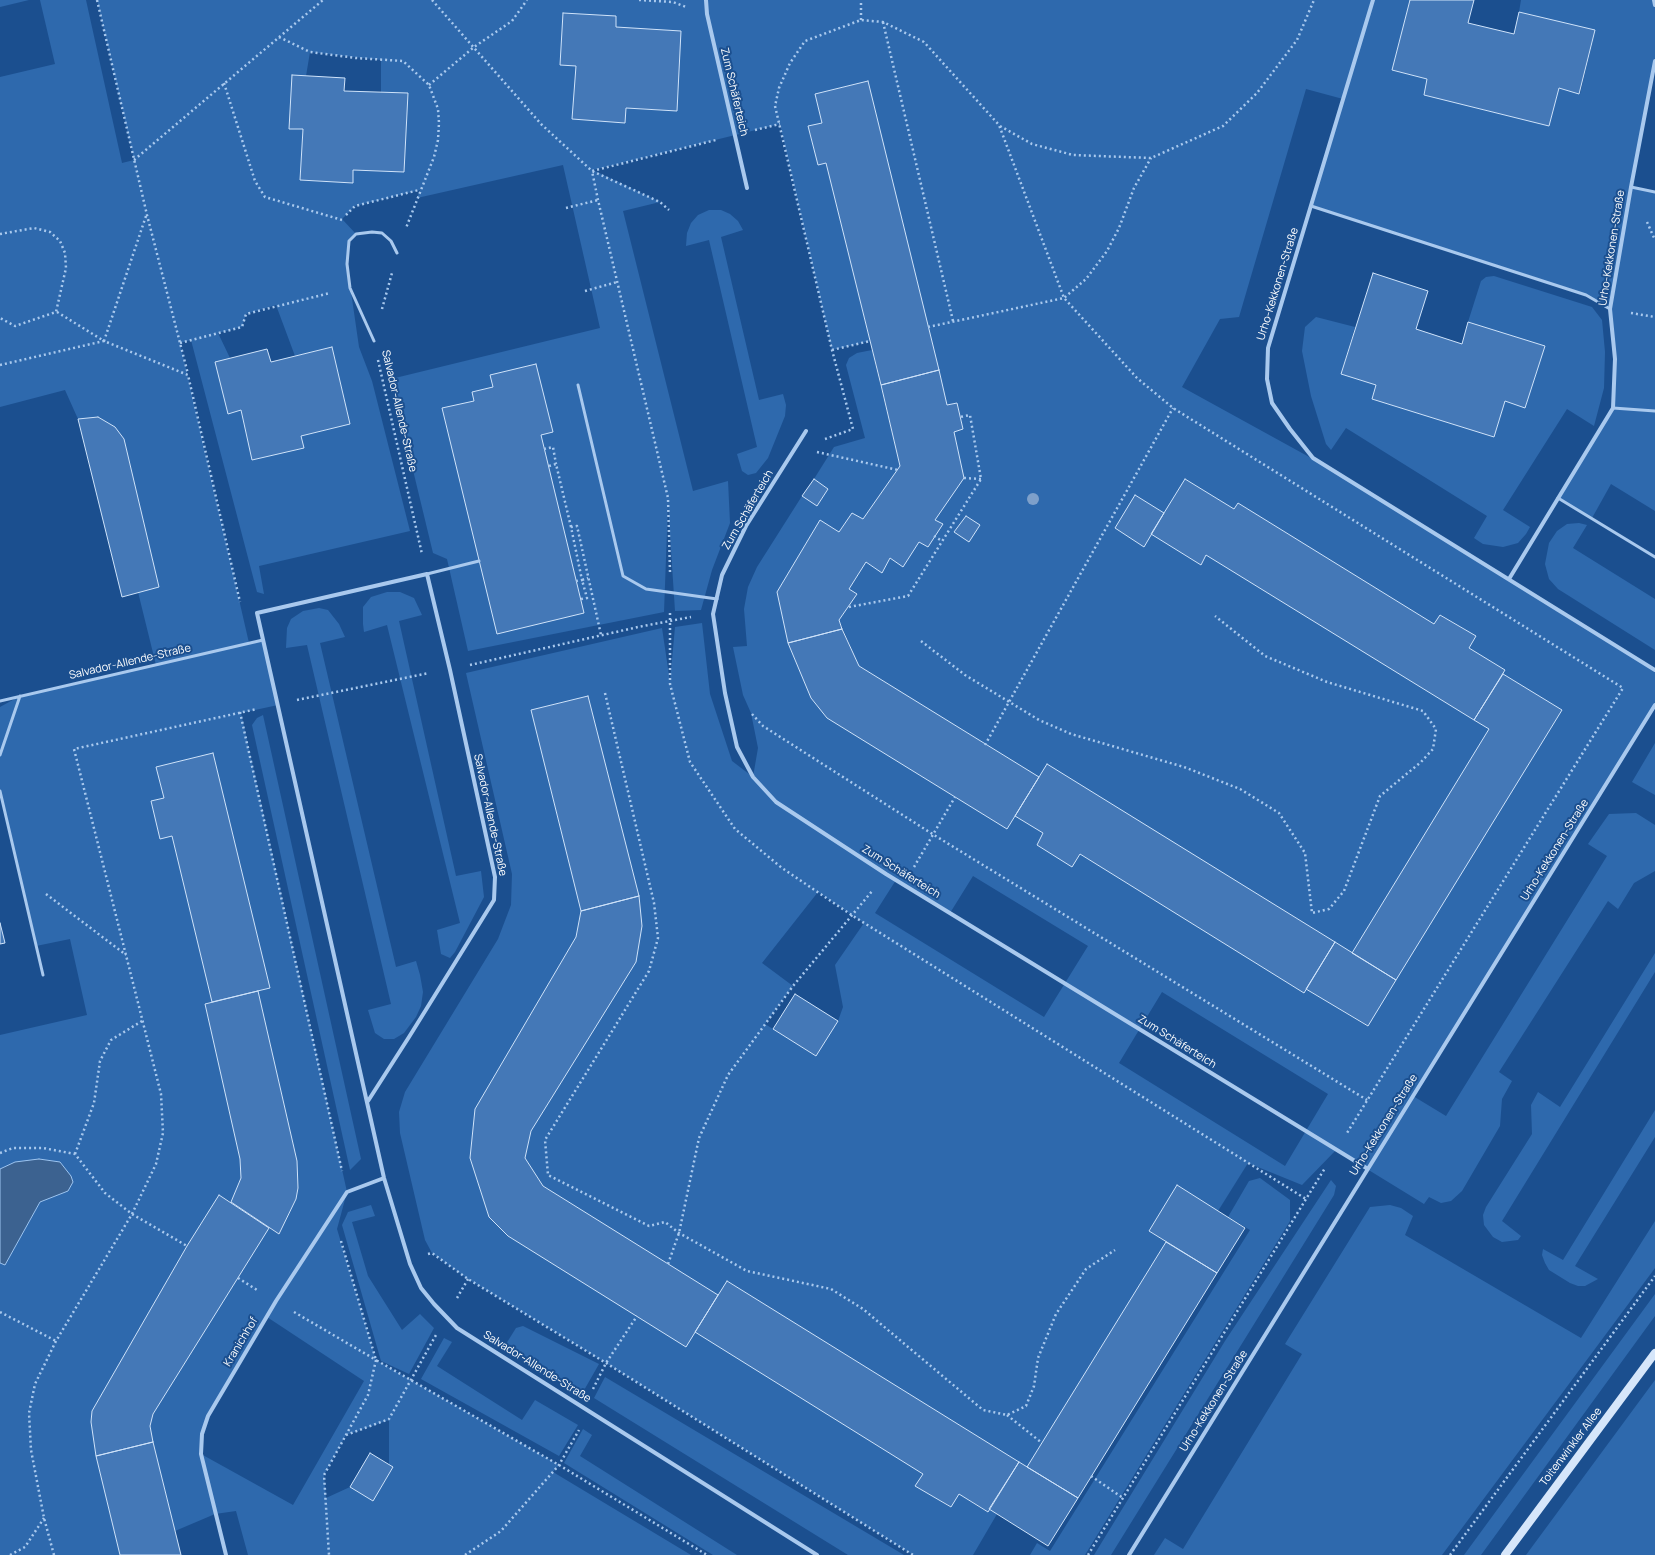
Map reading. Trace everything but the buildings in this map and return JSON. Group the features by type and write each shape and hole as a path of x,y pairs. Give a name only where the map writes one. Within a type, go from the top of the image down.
{"street":[{"name":"Zum Schäferteich","path":"706,0 707,14 747,188"},
{"name":"Urho-Kekkonen-Straße","path":"1373,0 1268,348 1267,378 1272,403 1312,458 1655,670"},
{"path":"1654,0 1655,4"},
{"name":"Urho-Kekkonen-Straße","path":"1509,580 1613,408 1615,359 1610,309 1655,60"},
{"name":"Zum Schäferteich","path":"806,431 746,526 722,575 713,614 725,693 737,747 754,777 776,802 886,874 1368,1169"},
{"name":"Salvador-Allende-Straße","path":"368,1101 494,900 496,877 427,574 258,613 384,1178 409,1259 421,1288 457,1328 817,1555"},
{"name":"Urho-Kekkonen-Straße","path":"1129,1555 1655,705"},
{"path":"347,1192 384,1178"},
{"name":"Kranichhof","path":"226,1555 201,1454 202,1434 208,1416 276,1301 347,1192"},
{"name":"Toitenwinkler Allee","path":"1505,1555 1655,1353"}],"lane":[{"path":"1631,187 1655,192"},
{"path":"1311,206 1586,295 1610,309"},
{"path":"374,341 350,288 347,264 349,241 356,234 372,232 382,233 391,241 397,253"},
{"path":"578,385 623,576 646,588 670,593 717,599"},
{"path":"1613,408 1655,411"},
{"path":"1558,498 1655,557"},
{"path":"427,574 479,561"},
{"name":"Salvador-Allende-Straße","path":"0,701 263,640"},
{"path":"0,755 20,696"},
{"path":"0,791 43,975"}],"path":[{"path":"97,0 147,215 188,375 241,605"},
{"path":"134,160 323,0"},
{"path":"432,0 541,124 592,171 660,202 669,210"},
{"path":"279,37 310,52 356,58 403,61 429,85 474,47 512,21 527,0"},
{"path":"639,0 673,2 707,14"},
{"path":"861,0 861,20"},
{"path":"806,431 825,439 853,429 832,350 776,106 779,88 790,63 805,41 861,20 883,22 924,42 999,125 1032,144 1073,155 1151,158 1223,126 1257,93 1297,40 1314,0"},
{"path":"883,22 953,322"},
{"path":"224,83 255,181 265,197 342,219 356,234"},
{"name":"Salvador-Allende-Straße","path":"427,574 374,341 397,253 434,157 439,123 438,109 429,85"},
{"path":"592,171 780,124"},
{"path":"999,125 1064,298 1137,378 1173,408 1623,688 1366,1100 1088,1555"},
{"path":"928,327 1064,298 1086,279 1107,251 1119,228 1134,188 1151,158"},
{"path":"592,171 668,498 670,684 690,762 735,829 782,868 853,916 1306,1199"},
{"path":"342,219 355,206 420,190"},
{"path":"566,208 598,200"},
{"path":"104,342 147,215"},
{"path":"0,234 34,228 50,232 60,241 64,253 66,268 56,312"},
{"path":"585,291 617,282"},
{"path":"180,343 242,327 246,314 350,288"},
{"path":"56,312 104,342 188,375"},
{"path":"0,318 15,326 56,312"},
{"path":"832,350 870,341"},
{"path":"0,365 104,342"},
{"path":"986,744 1173,408"},
{"path":"849,607 908,596 981,479 970,415 960,417"},
{"path":"544,449 553,447 587,598 581,599"},
{"path":"817,452 898,470"},
{"path":"549,466 556,464"},
{"path":"964,478 981,479"},
{"path":"571,527 577,526 601,635"},
{"path":"934,536 942,541"},
{"path":"576,581 588,578"},
{"path":"921,642 965,674 1039,720 1071,734 1184,768 1240,789 1278,813 1305,854 1312,913 1329,909 1344,891 1380,796 1421,762 1433,749 1436,729 1423,711 1327,682 1265,656 1215,616"},
{"path":"450,670 655,623"},
{"path":"319,695 411,676"},
{"path":"605,693 654,903 658,938 649,971 545,1140 548,1175 649,1226 665,1222 679,1233 747,1271 831,1289 863,1309 983,1410 1007,1415 1042,1443"},
{"path":"54,1555 44,1518 31,1450 29,1413 35,1384 56,1341 132,1214 156,1164 163,1133 161,1094 74,749 240,712 347,1192"},
{"path":"730,717 751,712 763,726 934,835 1366,1100"},
{"path":"668,1264 679,1233 699,1138 728,1075 793,986 853,916 886,874 914,867 955,797"},
{"path":"19,874 127,955"},
{"path":"75,1154 94,1103 100,1060 111,1040 142,1021"},
{"path":"0,1153 13,1148 43,1148 75,1154 105,1193 132,1214 187,1246"},
{"path":"329,1555 324,1475 368,1395 376,1360 340,1236"},
{"path":"1007,1415 1026,1406 1034,1386 1038,1358 1056,1314 1086,1268 1115,1250"},
{"path":"409,1259 432,1253 468,1279 606,1363 913,1555"},
{"path":"1450,1555 1655,1276"},
{"path":"238,1278 376,1360 559,1465 707,1555"},
{"path":"346,1435 389,1419 468,1279"},
{"path":"0,1312 56,1341"},
{"path":"465,1555 501,1531 559,1465"},
{"path":"1091,1476 1123,1498"},
{"path":"10,1555 25,1546 44,1518"}],"shaded area":[{"path":"0,0 29,0 0,7"},
{"path":"40,0 86,0 122,163 134,160 97,0 1410,0 1392,70 1427,79 1424,95 1549,126 1559,88 1580,94 1595,31 1519,12 1521,0 1654,0 1655,61 1631,186 1655,192 1655,511 1611,484 1592,518 1558,498 1613,408 1615,359 1610,309 1586,295 1311,206 1343,99 1306,89 1239,317 1220,319 1182,387 1322,464 1655,670 1655,705 1413,1096 1446,1116 1607,856 1588,844 1609,814 1636,813 1655,825 1655,871 1634,883 1618,909 1608,901 1499,1072 1512,1081 1502,1099 1500,1126 1462,1191 1451,1201 1441,1203 1429,1197 1424,1204 1336,1150 1302,1185 1248,1163 1218,1211 1177,1185 1149,1231 1166,1242 1027,1467 727,1281 718,1295 543,1186 525,1158 531,1131 636,962 642,926 639,896 588,696 531,710 581,911 576,937 475,1109 470,1158 489,1217 508,1236 686,1346 695,1332 923,1474 916,1486 950,1507 959,1494 987,1512 989,1509 997,1514 973,1555 913,1555 606,1363 468,1279 432,1253 425,1240 400,1133 399,1112 405,1092 498,939 511,905 512,874 466,673 662,628 670,682 675,627 702,623 710,694 732,761 753,777 758,748 751,713 743,695 733,647 747,646 744,609 748,587 757,567 802,496 817,506 828,489 814,479 834,447 865,438 846,365 849,358 857,353 872,350 900,466 863,519 852,513 839,532 820,520 777,592 788,643 811,698 827,718 1007,829 1015,816 1043,833 1037,845 1072,866 1080,854 1304,993 1306,989 1367,1026 1562,710 1503,674 1505,670 1469,648 1476,636 1441,615 1434,624 1238,503 1234,509 1185,479 1152,534 1201,565 1206,555 1489,729 1352,953 1047,765 1039,777 859,666 839,620 857,594 849,589 866,562 881,572 890,558 903,566 919,542 928,547 942,524 935,520 954,432 963,429 957,403 947,405 868,81 815,94 822,123 808,126 818,165 826,163 870,341 832,350 780,124 593,170 660,202 623,211 693,491 728,481 730,523 712,570 701,610 675,611 668,504 664,612 468,651 447,559 433,553 391,379 600,328 563,165 417,198 420,190 355,206 342,219 356,234 349,241 347,264 359,347 372,381 410,531 259,566 264,594 257,592 191,340 180,343 249,643 263,640 278,705 241,713 347,1192 337,1229 376,1360 559,1465 553,1472 691,1555 248,1555 236,1511 215,1514 175,1531 153,1442 150,1426 153,1414 269,1228 279,1234 296,1199 298,1188 297,1160 258,991 270,988 213,753 156,767 164,798 151,801 172,836 212,1002 205,1004 240,1159 241,1178 231,1202 219,1195 187,1246 92,1411 91,1422 96,1456 120,1555 0,1555 0,1035 87,1015 70,939 36,946 0,791 0,707 20,696 156,665 138,592 159,587 124,439 115,427 98,417 78,419 65,390 0,407 0,77 55,64","holes":["310,52 381,60 381,92 408,93 404,172 353,170 353,183 300,180 303,129 292,75 306,76","276,305 295,356 332,347 350,424 301,436 253,460 241,410 228,413 216,362 230,358 218,333 242,327 246,314","973,876 1088,946 1044,1017 875,913 896,880 950,913","818,892 864,923 835,965 843,1007 838,1021 816,1056 765,1024 793,986 762,963","1162,992 1328,1094 1285,1166 1119,1063","267,1317 364,1381 293,1505 201,1454 202,1434 208,1416","389,1420 389,1465 393,1467 373,1501 350,1487 326,1498 324,1475 346,1435"]},
{"path":"709,210 721,210 730,214 738,221 743,230 721,237 759,400 783,394 786,405 785,416 768,458 756,473 748,475 742,471 737,454 757,447 709,240 686,246 687,233 691,223 698,215"},
{"path":"1494,276 1592,307 1602,320 1605,352 1604,388 1594,426 1567,409 1503,510 1530,527 1518,543 1503,547 1483,544 1474,538 1487,516 1346,428 1331,450 1326,444 1311,396 1302,351 1305,327 1316,317 1355,327 1341,374 1376,385 1372,399 1494,437 1505,401 1525,407 1545,346 1468,322 1481,281 1486,277"},
{"path":"1579,523 1587,525 1573,548 1655,599 1655,650 1558,589 1549,579 1545,564 1549,543 1557,531 1567,524"},
{"path":"387,592 400,592 414,598 422,615 399,621 456,876 481,871 484,897 455,952 450,958 441,954 437,930 460,923 387,625 364,632 363,607 371,597"},
{"path":"319,608 328,610 339,624 345,637 320,643 396,967 416,961 423,992 421,1006 416,1017 404,1033 394,1039 384,1039 375,1033 368,1010 391,1004 307,645 286,648 287,628 291,619 303,611"},
{"path":"263,715 361,1159 350,1170 252,725 257,718"},
{"path":"1655,743 1655,795 1632,782"},
{"path":"1655,953 1655,972 1502,1221 1521,1236 1518,1240 1502,1242 1493,1237 1484,1225 1483,1215 1486,1207 1532,1134 1531,1105 1538,1092 1560,1107"},
{"path":"1655,1110 1655,1137 1575,1266 1598,1279 1585,1286 1578,1286 1570,1283 1549,1270 1542,1255 1543,1249 1563,1260"},
{"path":"39,1159 60,1162 71,1176 73,1182 68,1191 40,1202 5,1265 0,1263 0,1169 15,1162"},
{"path":"1260,1178 1290,1200 1290,1221 1085,1555 1030,1555 1037,1543 1050,1551 1250,1230 1228,1217 1249,1181"},
{"path":"1331,1180 1336,1186 1334,1195 1111,1555 1094,1555 1225,1341"},
{"path":"371,1205 375,1216 352,1222 368,1276 402,1330 420,1314 434,1328 409,1374 381,1361 342,1225 348,1212"},
{"path":"1390,1205 1401,1208 1413,1216 1405,1235 1581,1338 1655,1221 1655,1268 1442,1555 1154,1555 1165,1538 1183,1549 1302,1354 1285,1344 1370,1207"},
{"path":"1655,1294 1655,1316 1481,1555 1464,1555"},
{"path":"523,1326 599,1364 583,1392 506,1344 516,1328"},
{"path":"444,1338 452,1342 437,1366 522,1420 535,1400 578,1425 559,1456 421,1379"},
{"path":"605,1377 904,1555 848,1555 594,1398"},
{"path":"1655,1380 1655,1555 1526,1555"},
{"path":"583,1429 592,1435 580,1456 737,1555 713,1555 564,1463"}]}
